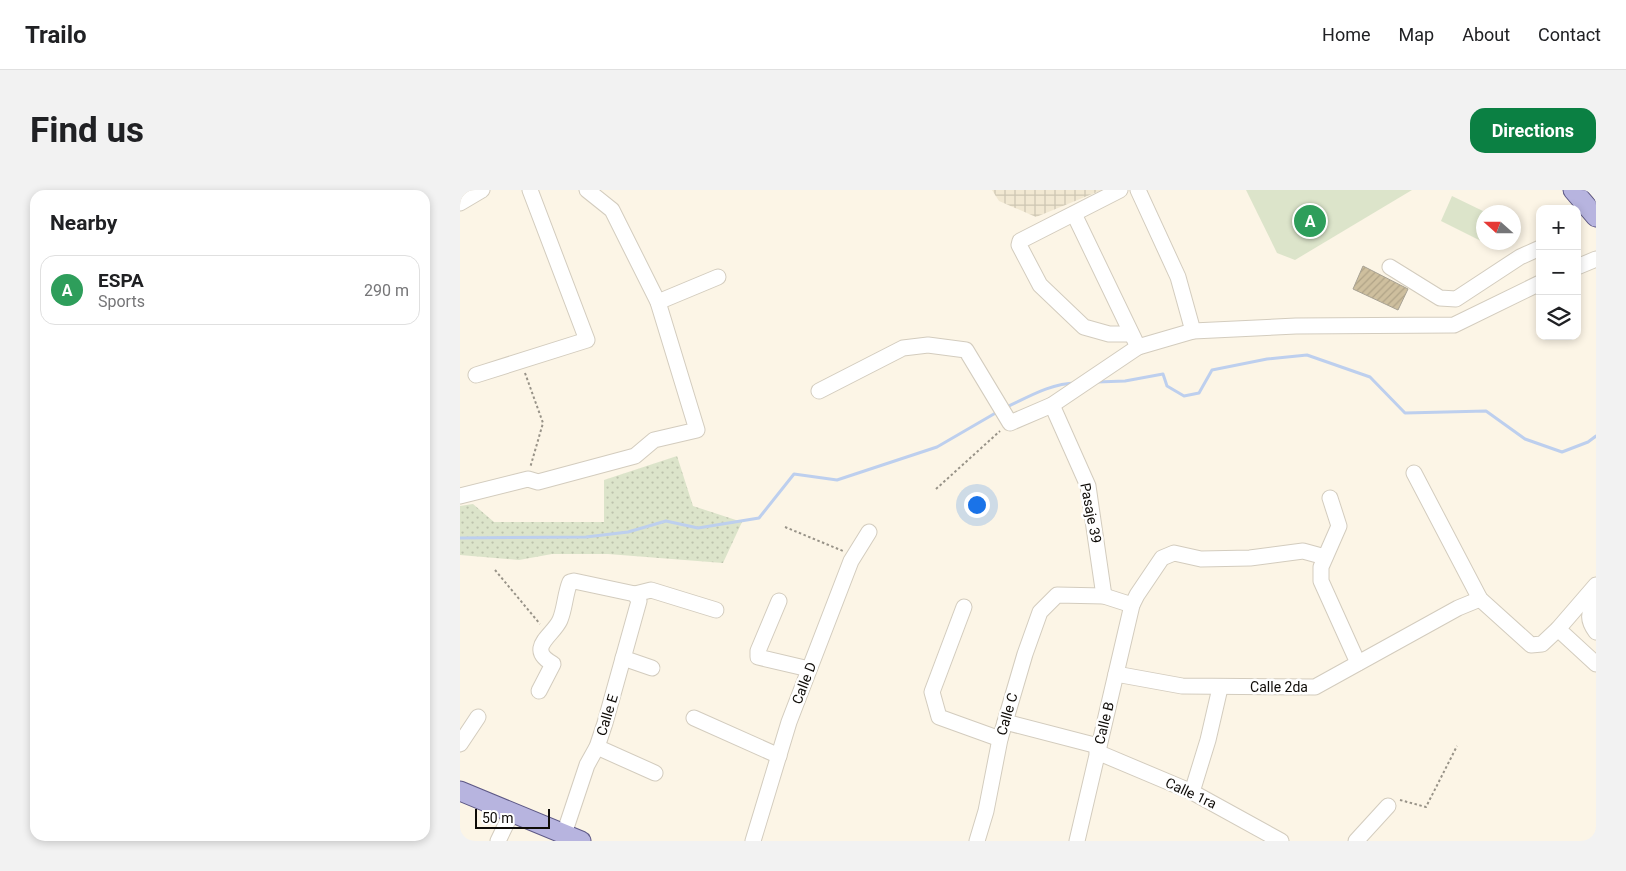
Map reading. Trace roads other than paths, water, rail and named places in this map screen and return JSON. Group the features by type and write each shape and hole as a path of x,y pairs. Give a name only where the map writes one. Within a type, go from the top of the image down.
{"main road":[{"path":"1573,190 1596,218"},
{"path":"460,791 581,841"}],"street":[{"path":"460,203 482,190"},
{"path":"476,375 588,340 530,190"},
{"path":"460,496 528,479 538,482 635,456 654,440 697,430 658,302 612,210 587,190"},
{"path":"1120,190 1020,241 1019,245 1040,284 1084,327 1109,334 1130,334"},
{"path":"1138,190 1178,277 1193,331"},
{"path":"1074,214 1130,334 1138,347"},
{"path":"1390,268 1440,298 1456,299 1520,257 1536,250"},
{"path":"658,302 718,277"},
{"path":"819,391 903,348 928,345 966,350 1003,413 1052,405 1138,347 1193,331 1296,326 1454,325 1536,285"},
{"name":"Pasaje 39","path":"1052,405 1088,486 1104,596"},
{"path":"1414,473 1480,599 1531,645 1542,644 1558,629 1596,585"},
{"path":"1330,498 1339,526 1321,567 1321,581 1358,663"},
{"name":"Calle D","path":"753,841 779,756 809,669 854,556 869,532"},
{"name":"Calle B","path":"1077,841 1132,605 1136,595 1162,558 1174,553 1201,558 1250,558 1303,551 1325,557"},
{"path":"539,691 553,664 545,659 541,653 541,646 548,634 559,622 570,582 574,581 635,594 651,590 716,610"},
{"name":"Calle E","path":"564,834 587,765 597,747 639,601 635,594"},
{"name":"Calle C","path":"978,841 1000,739 1040,612 1057,595 1104,596"},
{"path":"1104,596 1132,605"},
{"name":"Calle 2da","path":"1116,674 1182,686 1220,688 1315,687 1458,608 1480,599"},
{"path":"1596,601 1589,612 1589,619 1596,632"},
{"path":"779,602 758,651 758,657 809,669"},
{"path":"964,607 932,692 940,717 1000,739"},
{"path":"1558,629 1596,664"},
{"path":"623,658 652,668"},
{"path":"1192,792 1208,740 1220,688"},
{"path":"460,744 478,717"},
{"path":"694,718 779,756"},
{"name":"Calle 1ra","path":"1005,722 1098,749 1192,792 1281,841"},
{"path":"597,747 655,773"},
{"path":"1356,841 1388,806"},
{"path":"498,841 512,812"}],"waterway":[{"path":"1591,190 1596,196"},
{"path":"1097,382 1125,381 1163,374 1167,386 1184,396 1199,393 1212,370 1267,359 1307,355 1370,377 1405,413 1486,411 1525,439 1562,452 1588,442 1596,436"},
{"path":"1007,407 1049,388 1076,383"},
{"path":"460,538 586,537 628,532 666,521 698,528 759,518 794,474 837,480 937,447 999,411"}],"place":[{"name":"ESPA","path":"1310,221"}]}
